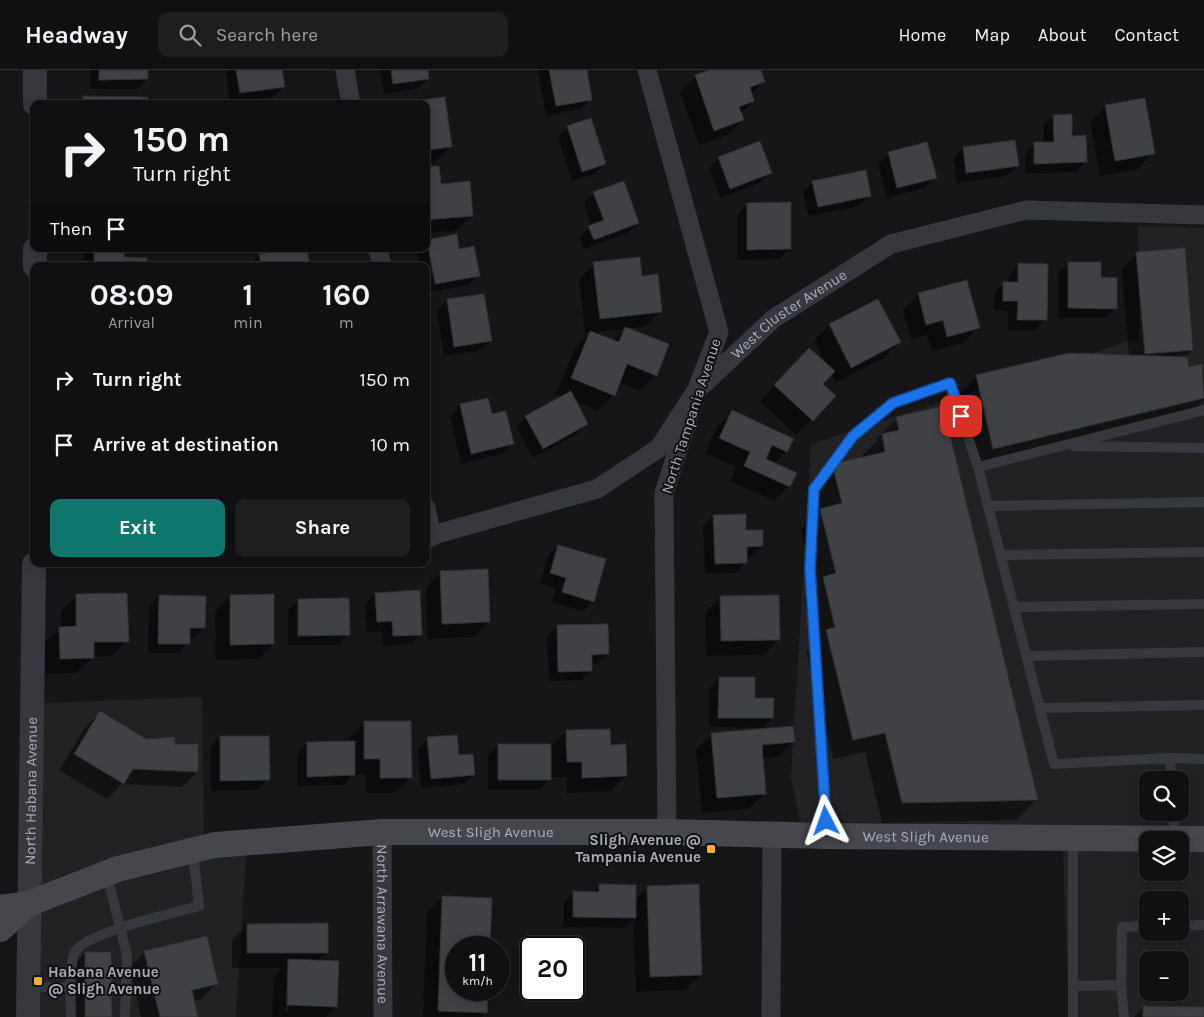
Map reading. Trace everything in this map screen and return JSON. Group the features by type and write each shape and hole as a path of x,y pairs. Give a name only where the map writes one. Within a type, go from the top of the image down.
{"main road":[{"name":"West Sligh Avenue","path":"0,908 28,904 107,874 225,844 382,832 667,832 827,836 1139,838"},
{"name":"West Sligh Avenue","path":"1189,838 1204,839"},
{"name":"West Sligh Avenue","path":"0,929 28,904"}],"street":[{"path":"35,70 35,100"},
{"path":"345,70 350,100"},
{"name":"North Tampania Avenue","path":"647,70 719,332 696,391 664,494 667,832"},
{"name":"West Cluster Avenue","path":"430,537 597,489 659,448 696,391 773,319 891,244 1026,210 1204,215"},
{"name":"North Habana Avenue","path":"28,1017 34,567"},
{"name":"North Arrawana Avenue","path":"382,832 383,1017"},
{"path":"771,1017 772,834"}],"lane":[{"path":"827,836 810,569 814,489 853,436 893,403 950,383 978,467 1054,764 1170,758 1204,759"},
{"path":"978,467 1204,410"},
{"path":"1059,446 1204,448"},
{"path":"988,506 1204,502"},
{"path":"1000,555 1204,552"},
{"path":"1014,607 1204,604"},
{"path":"1026,656 1204,652"},
{"path":"1040,708 1204,705"},
{"path":"1170,758 1171,771"},
{"path":"1073,837 1073,1017"},
{"path":"71,1017 73,958 76,950 82,944 120,927 200,906 193,851"},
{"path":"107,874 127,955 125,1017"},
{"path":"1189,926 1204,925"},
{"path":"1124,1017 1121,985 1122,927 1139,926"},
{"path":"1073,986 1121,985"},
{"path":"28,987 72,986"}],"shaded area":[{"path":"1138,226 1204,228 1204,826 800,822 791,777 811,444 1139,338"},
{"path":"202,697 204,835 40,886 43,703"},
{"path":"1063,850 1139,851 1139,881 1189,881 1189,851 1204,852 1204,1017 1069,1017"},
{"path":"246,855 236,1017 40,1017 41,913 121,882 217,858"}],"building":[{"path":"99,70 148,70 148,79 99,80"},
{"path":"236,70 282,70 285,87 240,93"},
{"path":"391,70 428,70 429,79 393,84"},
{"path":"549,70 587,70 592,100 556,106"},
{"path":"711,70 761,70 765,82 750,87 754,101 739,107 744,120 714,131 695,75"},
{"path":"83,96 148,97 148,100 83,100"},
{"path":"445,97 452,147 430,150 430,100 421,100"},
{"path":"1145,98 1155,154 1115,161 1105,105"},
{"path":"1072,114 1072,136 1086,135 1087,162 1034,164 1034,142 1054,142 1053,115"},
{"path":"591,118 606,164 582,172 567,126"},
{"path":"1015,140 1019,166 966,173 963,147"},
{"path":"760,141 772,173 730,189 718,157"},
{"path":"927,142 937,178 897,188 888,152"},
{"path":"439,166 441,184 470,181 473,216 430,220 430,167"},
{"path":"866,170 871,196 818,207 812,181"},
{"path":"624,181 639,223 594,240 588,226 604,220 593,192"},
{"path":"791,202 791,249 747,250 747,203"},
{"path":"457,234 459,249 474,246 480,276 435,284 429,252 430,239"},
{"path":"1185,248 1193,350 1145,354 1136,252"},
{"path":"94,252 124,252 124,257 147,258 147,262 94,262"},
{"path":"308,252 309,262 260,262 259,254"},
{"path":"640,257 642,276 658,274 662,312 600,319 593,262"},
{"path":"1068,262 1101,262 1101,277 1117,278 1117,309 1068,308"},
{"path":"1018,263 1048,264 1047,320 1017,320 1018,301 1003,301 1003,282 1018,282"},
{"path":"967,280 980,328 947,337 943,320 926,325 918,293"},
{"path":"484,294 492,341 454,347 447,299"},
{"path":"878,299 901,342 851,368 829,324"},
{"path":"625,327 669,344 657,376 627,364 615,396 571,378 590,331 619,342"},
{"path":"809,348 835,371 823,384 836,396 813,421 774,385"},
{"path":"1069,353 1187,357 1189,367 1202,364 1204,398 993,449 976,375"},
{"path":"571,391 588,424 543,449 525,416"},
{"path":"488,398 492,414 506,411 514,444 471,454 460,404"},
{"path":"943,406 1038,800 902,803 885,733 853,740 826,630 835,627 823,577 836,573 820,509 842,503 832,464 885,452 882,434 899,430 896,417"},
{"path":"732,410 794,439 787,452 772,445 766,459 797,473 790,487 744,466 750,452 719,438"},
{"path":"746,514 746,530 763,530 763,546 747,547 747,563 715,564 713,515"},
{"path":"558,545 606,559 594,602 562,592 566,578 550,573"},
{"path":"488,569 490,622 442,624 440,571"},
{"path":"420,590 422,635 393,636 392,621 377,622 375,593"},
{"path":"127,593 129,642 94,642 94,658 60,659 59,627 76,626 76,594"},
{"path":"274,594 274,644 230,645 230,595"},
{"path":"159,595 206,596 205,628 190,628 190,644 158,644"},
{"path":"779,595 780,640 721,641 720,596"},
{"path":"349,598 350,635 298,636 298,599"},
{"path":"608,624 609,654 592,655 592,671 558,672 557,625"},
{"path":"719,677 755,677 755,698 774,698 773,718 718,718"},
{"path":"100,711 146,739 175,737 175,744 198,744 198,772 133,769 124,784 74,754"},
{"path":"364,721 411,721 412,778 380,778 380,759 364,759"},
{"path":"793,726 795,742 762,745 766,794 717,798 711,733"},
{"path":"610,729 611,745 626,744 627,776 582,778 582,762 567,762 566,730"},
{"path":"457,735 459,755 473,754 475,775 431,779 427,737"},
{"path":"220,736 269,736 270,780 220,781"},
{"path":"355,741 355,775 307,777 307,742"},
{"path":"498,744 551,744 551,780 498,780"},
{"path":"599,884 636,885 636,918 573,917 573,891 599,892"},
{"path":"699,884 702,975 650,977 647,886"},
{"path":"442,896 492,898 490,936 445,936 445,1001 488,1001 487,1013 438,1011"},
{"path":"328,923 328,953 247,953 247,924"},
{"path":"207,936 218,984 192,990 198,1017 160,1017 144,951"},
{"path":"85,952 111,952 112,1017 85,1017"},
{"path":"288,959 339,961 337,1007 287,1005"},
{"path":"1143,1006 1204,1007 1204,1017 1143,1017"}],"place":[{"name":"Sligh Avenue @ Tampania Avenue","path":"711,849"},
{"name":"Habana Avenue @ Sligh Avenue","path":"38,981"}],"route":[{"path":"826,821 810,569 814,489 853,436 893,403 950,383 961,416"}]}
